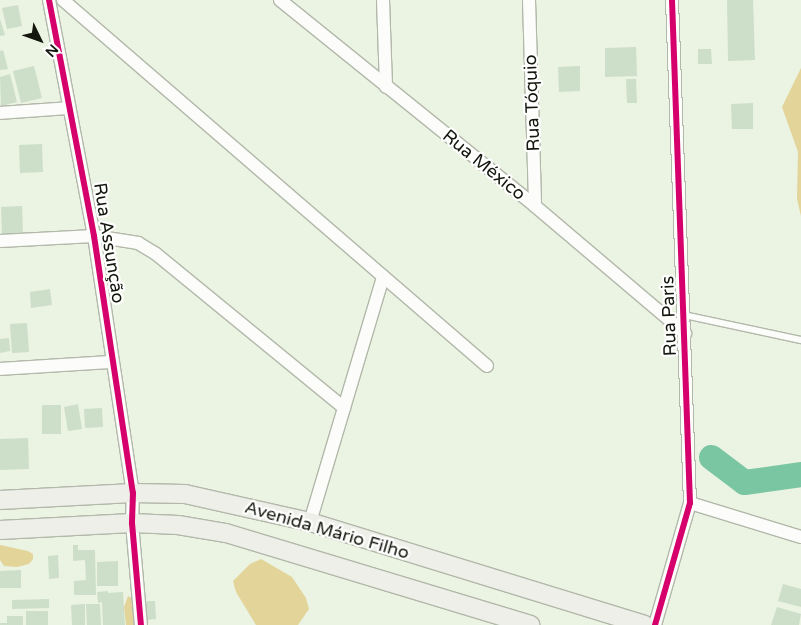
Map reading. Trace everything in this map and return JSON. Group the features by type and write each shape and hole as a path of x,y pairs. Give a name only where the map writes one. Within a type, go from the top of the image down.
{"main road":[{"name":"Avenida Mário Filho","path":"0,500 133,493 185,494 310,522 644,625"},
{"name":"Avenida Mário Filho","path":"0,530 132,523 178,525 226,533 530,625"}],"street":[{"name":"Rua Assunção","path":"49,0 94,236 133,493 132,523 141,625"},
{"path":"63,0 382,277 488,366"},
{"name":"Rua México","path":"280,0 535,206 685,333"},
{"path":"383,0 386,87"},
{"name":"Rua Tóquio","path":"529,0 535,206"},
{"name":"Rua Paris","path":"655,625 690,503 672,0"},
{"path":"0,113 69,108"},
{"path":"0,241 94,236 138,243 156,254 344,408"},
{"path":"310,522 382,277"},
{"path":"0,369 112,362"},
{"path":"690,503 801,537"}],"lane":[{"path":"684,315 801,340"}],"shaded area":[{"path":"801,68 801,216 797,199 798,152 782,107"},
{"path":"0,545 28,551 33,554 33,559 29,564 17,567 4,566 0,560"},
{"path":"261,559 292,577 306,598 309,609 298,625 256,625 236,592 233,581 250,564"},
{"path":"128,596 133,599 136,625 126,625 124,607"}],"building":[{"path":"727,0 753,0 755,60 728,61"},
{"path":"18,5 22,26 7,29 2,8"},
{"path":"0,19 5,35 0,36"},
{"path":"636,47 637,76 605,77 605,48"},
{"path":"698,49 711,49 712,64 698,64"},
{"path":"3,50 8,69 0,70 0,51"},
{"path":"34,66 42,98 21,103 13,71"},
{"path":"580,66 580,91 559,92 558,67"},
{"path":"10,74 17,102 1,106 0,77"},
{"path":"626,79 636,79 637,103 627,103"},
{"path":"753,103 753,129 732,129 731,104"},
{"path":"42,144 43,172 20,173 19,145"},
{"path":"22,206 23,234 2,234 1,207"},
{"path":"50,289 52,305 31,308 30,292"},
{"path":"27,323 29,352 12,353 10,324"},
{"path":"9,338 10,351 0,353 0,339"},
{"path":"78,404 82,429 68,431 64,407"},
{"path":"42,405 61,405 61,434 42,434"},
{"path":"102,408 103,427 85,428 84,409"},
{"path":"28,438 29,469 0,470 0,439"},
{"path":"73,545 78,545 78,550 95,550 96,595 74,595 74,581 86,580 85,560 73,561"},
{"path":"58,555 59,578 49,579 48,556"},
{"path":"118,561 118,586 97,586 97,562"},
{"path":"21,570 21,588 0,588 0,571"},
{"path":"783,584 801,589 801,607 778,601"},
{"path":"108,591 108,593 123,592 125,625 103,625 102,602 98,603 97,592"},
{"path":"49,599 49,608 12,609 12,600"},
{"path":"145,601 155,601 156,619 146,620"},
{"path":"85,604 85,625 72,625 71,605"},
{"path":"86,604 100,604 101,625 87,625"},
{"path":"777,607 801,614 799,625 771,625"},
{"path":"26,611 48,611 48,625 26,625"},
{"path":"7,616 23,616 23,625 0,625 0,623 7,623"}],"waterway":[{"path":"711,457 744,482 801,474"}],"cycle path":[{"path":"49,0 94,236 133,493 132,523 141,625"},
{"path":"655,625 690,503 672,0"}]}
